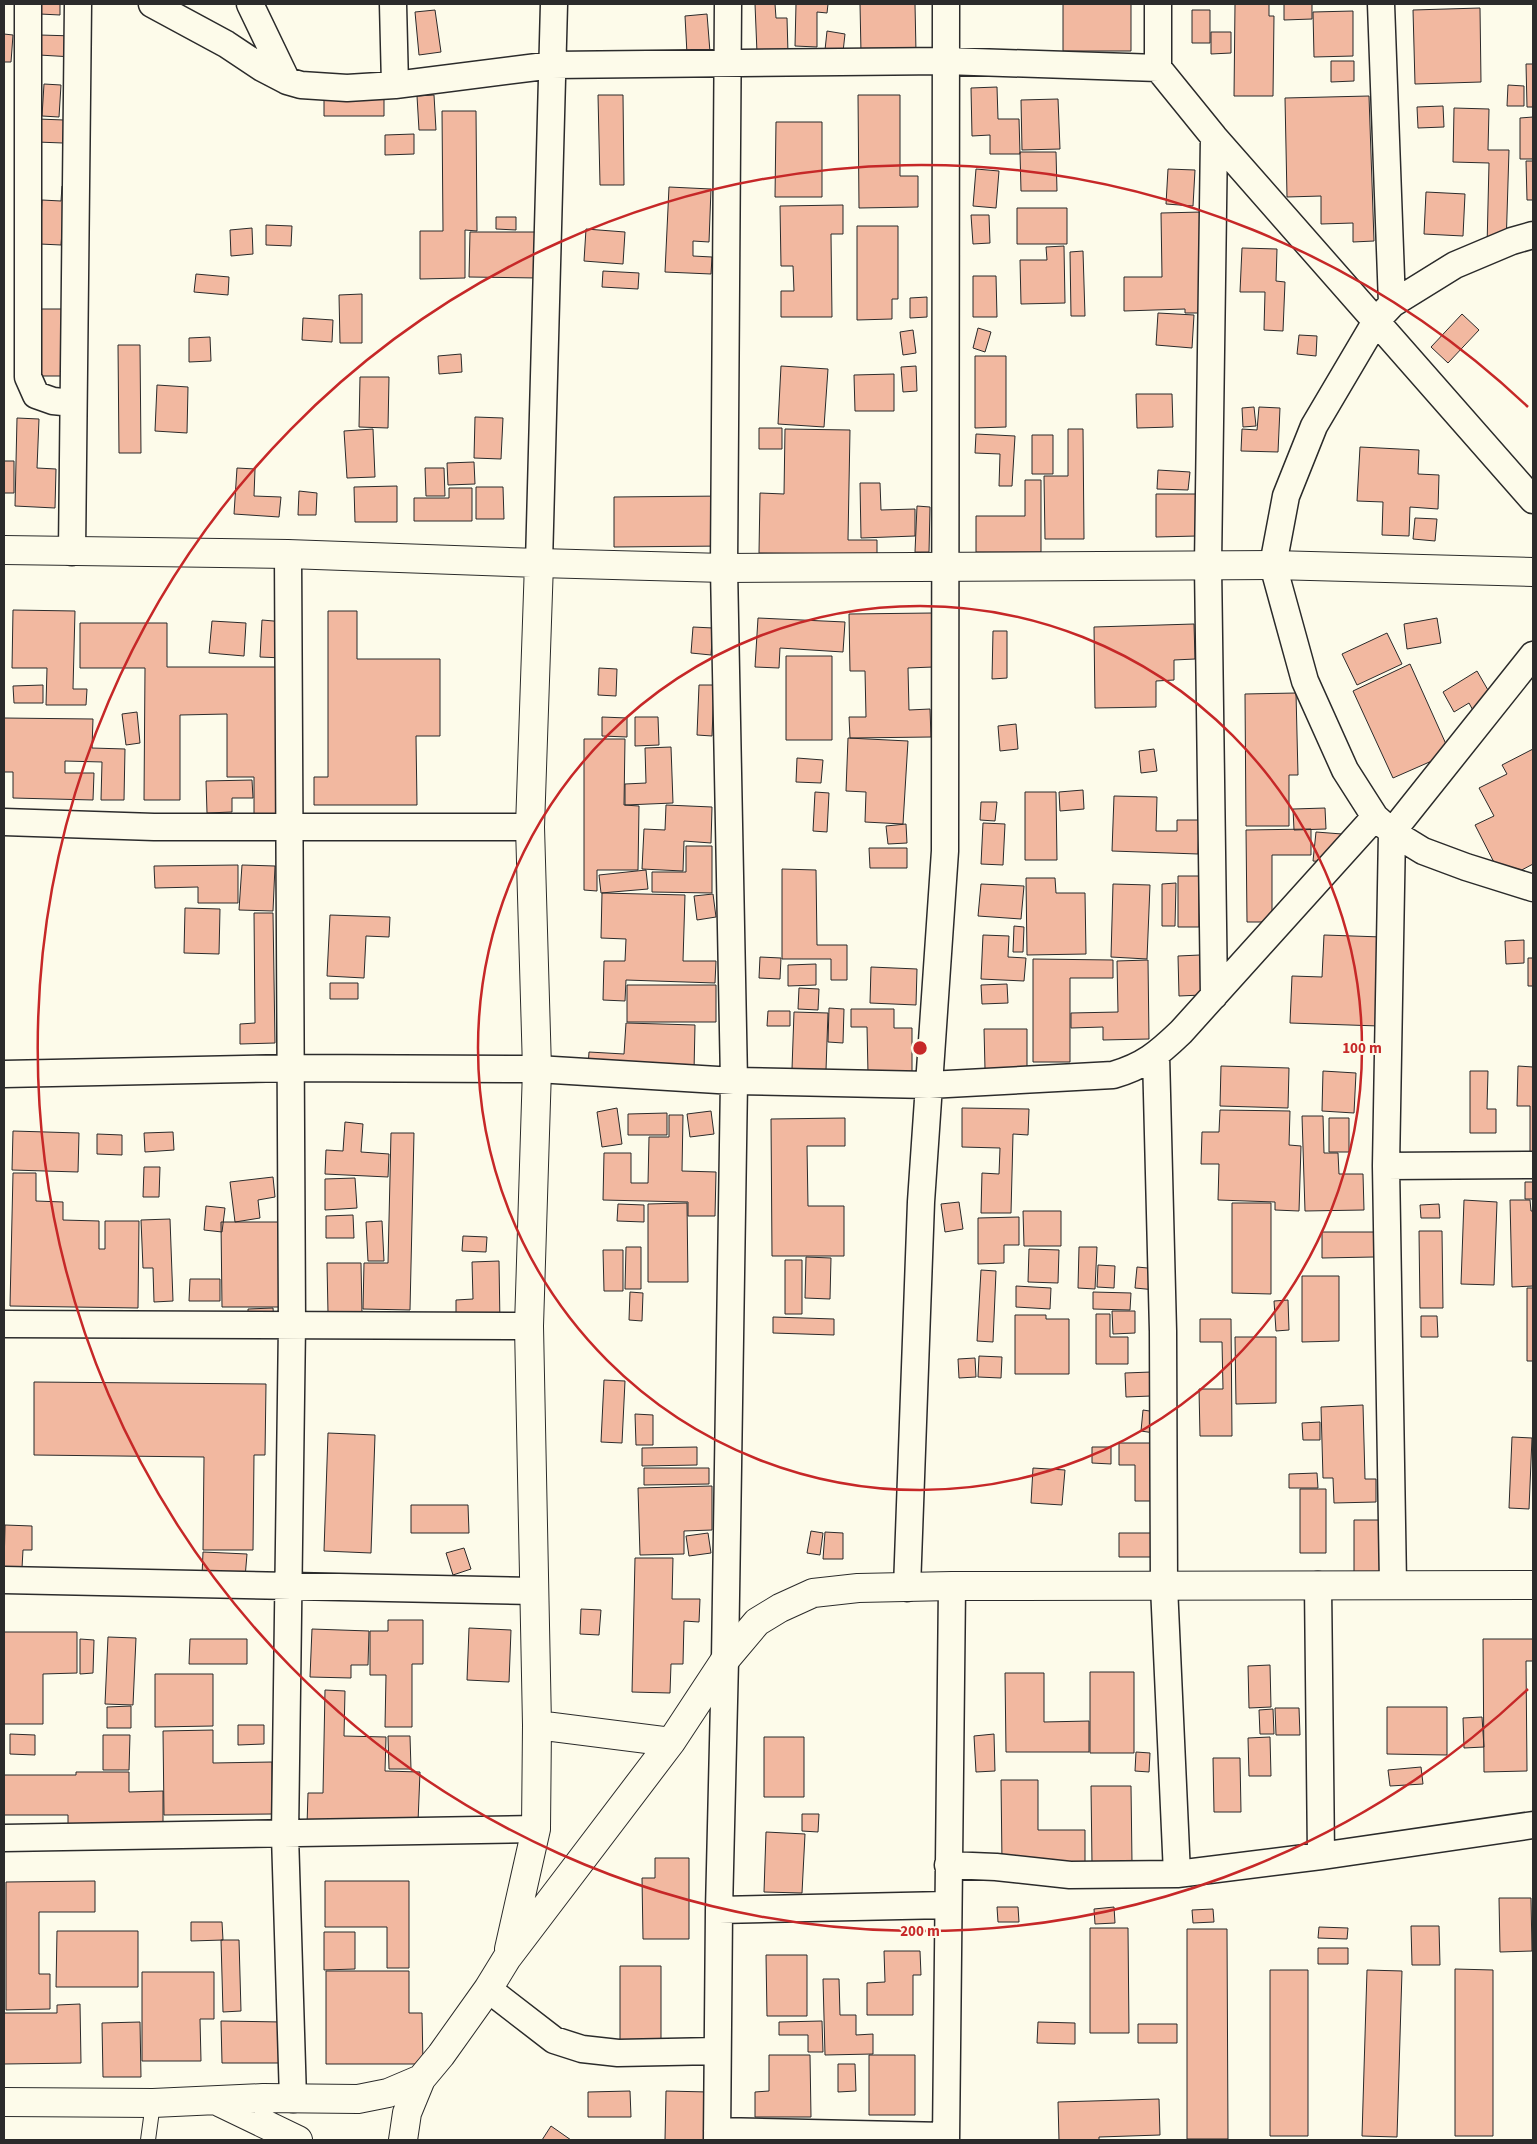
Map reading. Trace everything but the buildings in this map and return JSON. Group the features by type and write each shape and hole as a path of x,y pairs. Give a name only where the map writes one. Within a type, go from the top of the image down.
{"main road":[{"path":"4,550 288,554 724,568 1273,565 1533,572"},
{"path":"506,1958 536,1829 538,1725 529,1326 537,1069 530,827 539,563"},
{"path":"403,2140 407,2113 421,2079 441,2055 488,1990 506,1958 671,1742 725,1660 757,1622 780,1608 813,1593 858,1588 1393,1584 1533,1585"},
{"path":"538,1725 671,1742"},
{"path":"4,2102 153,2103 218,2102 262,2098 358,2099 388,2093 421,2079"},
{"path":"218,2102 298,2140"}],"street":[{"path":"28,4 28,377 36,395 53,401 73,403"},
{"path":"72,552 78,4"},
{"path":"152,4 226,44 287,82 301,85 346,88 396,85 553,66 946,61 1158,68"},
{"path":"250,4 287,82"},
{"path":"393,4 396,85"},
{"path":"539,563 554,4"},
{"path":"728,4 724,568 734,1081 719,1910 717,2136 946,2138 952,1586"},
{"path":"907,1588 921,1202 945,851 946,4"},
{"path":"1158,4 1158,68 1214,138 1384,312 1533,500"},
{"path":"1381,4 1384,312"},
{"path":"1214,138 1208,565 1214,996"},
{"path":"1533,235 1512,241 1455,265 1384,312 1314,426 1286,496 1273,565 1305,681 1345,770 1383,824 1423,851 1533,888"},
{"path":"288,554 292,1324 290,1586 285,1835 293,2099"},
{"path":"4,1074 292,1068 537,1069 734,1081 928,1085 1113,1075 1135,1069 1156,1055 1181,1032 1383,824 1533,655"},
{"path":"4,822 154,827 530,827"},
{"path":"1383,824 1393,1584"},
{"path":"1156,1055 1163,1331 1164,1586 1177,1874"},
{"path":"1386,1166 1533,1165"},
{"path":"4,1324 529,1326"},
{"path":"4,1580 534,1592"},
{"path":"1318,1586 1321,1856"},
{"path":"948,1865 996,1867 1070,1876 1177,1874 1321,1856 1533,1825"},
{"path":"4,1838 285,1835 536,1829"},
{"path":"719,1910 948,1905"},
{"path":"488,1990 554,2040 582,2049 618,2053 717,2051"}],"lane":[{"path":"148,2140 153,2103"}]}
